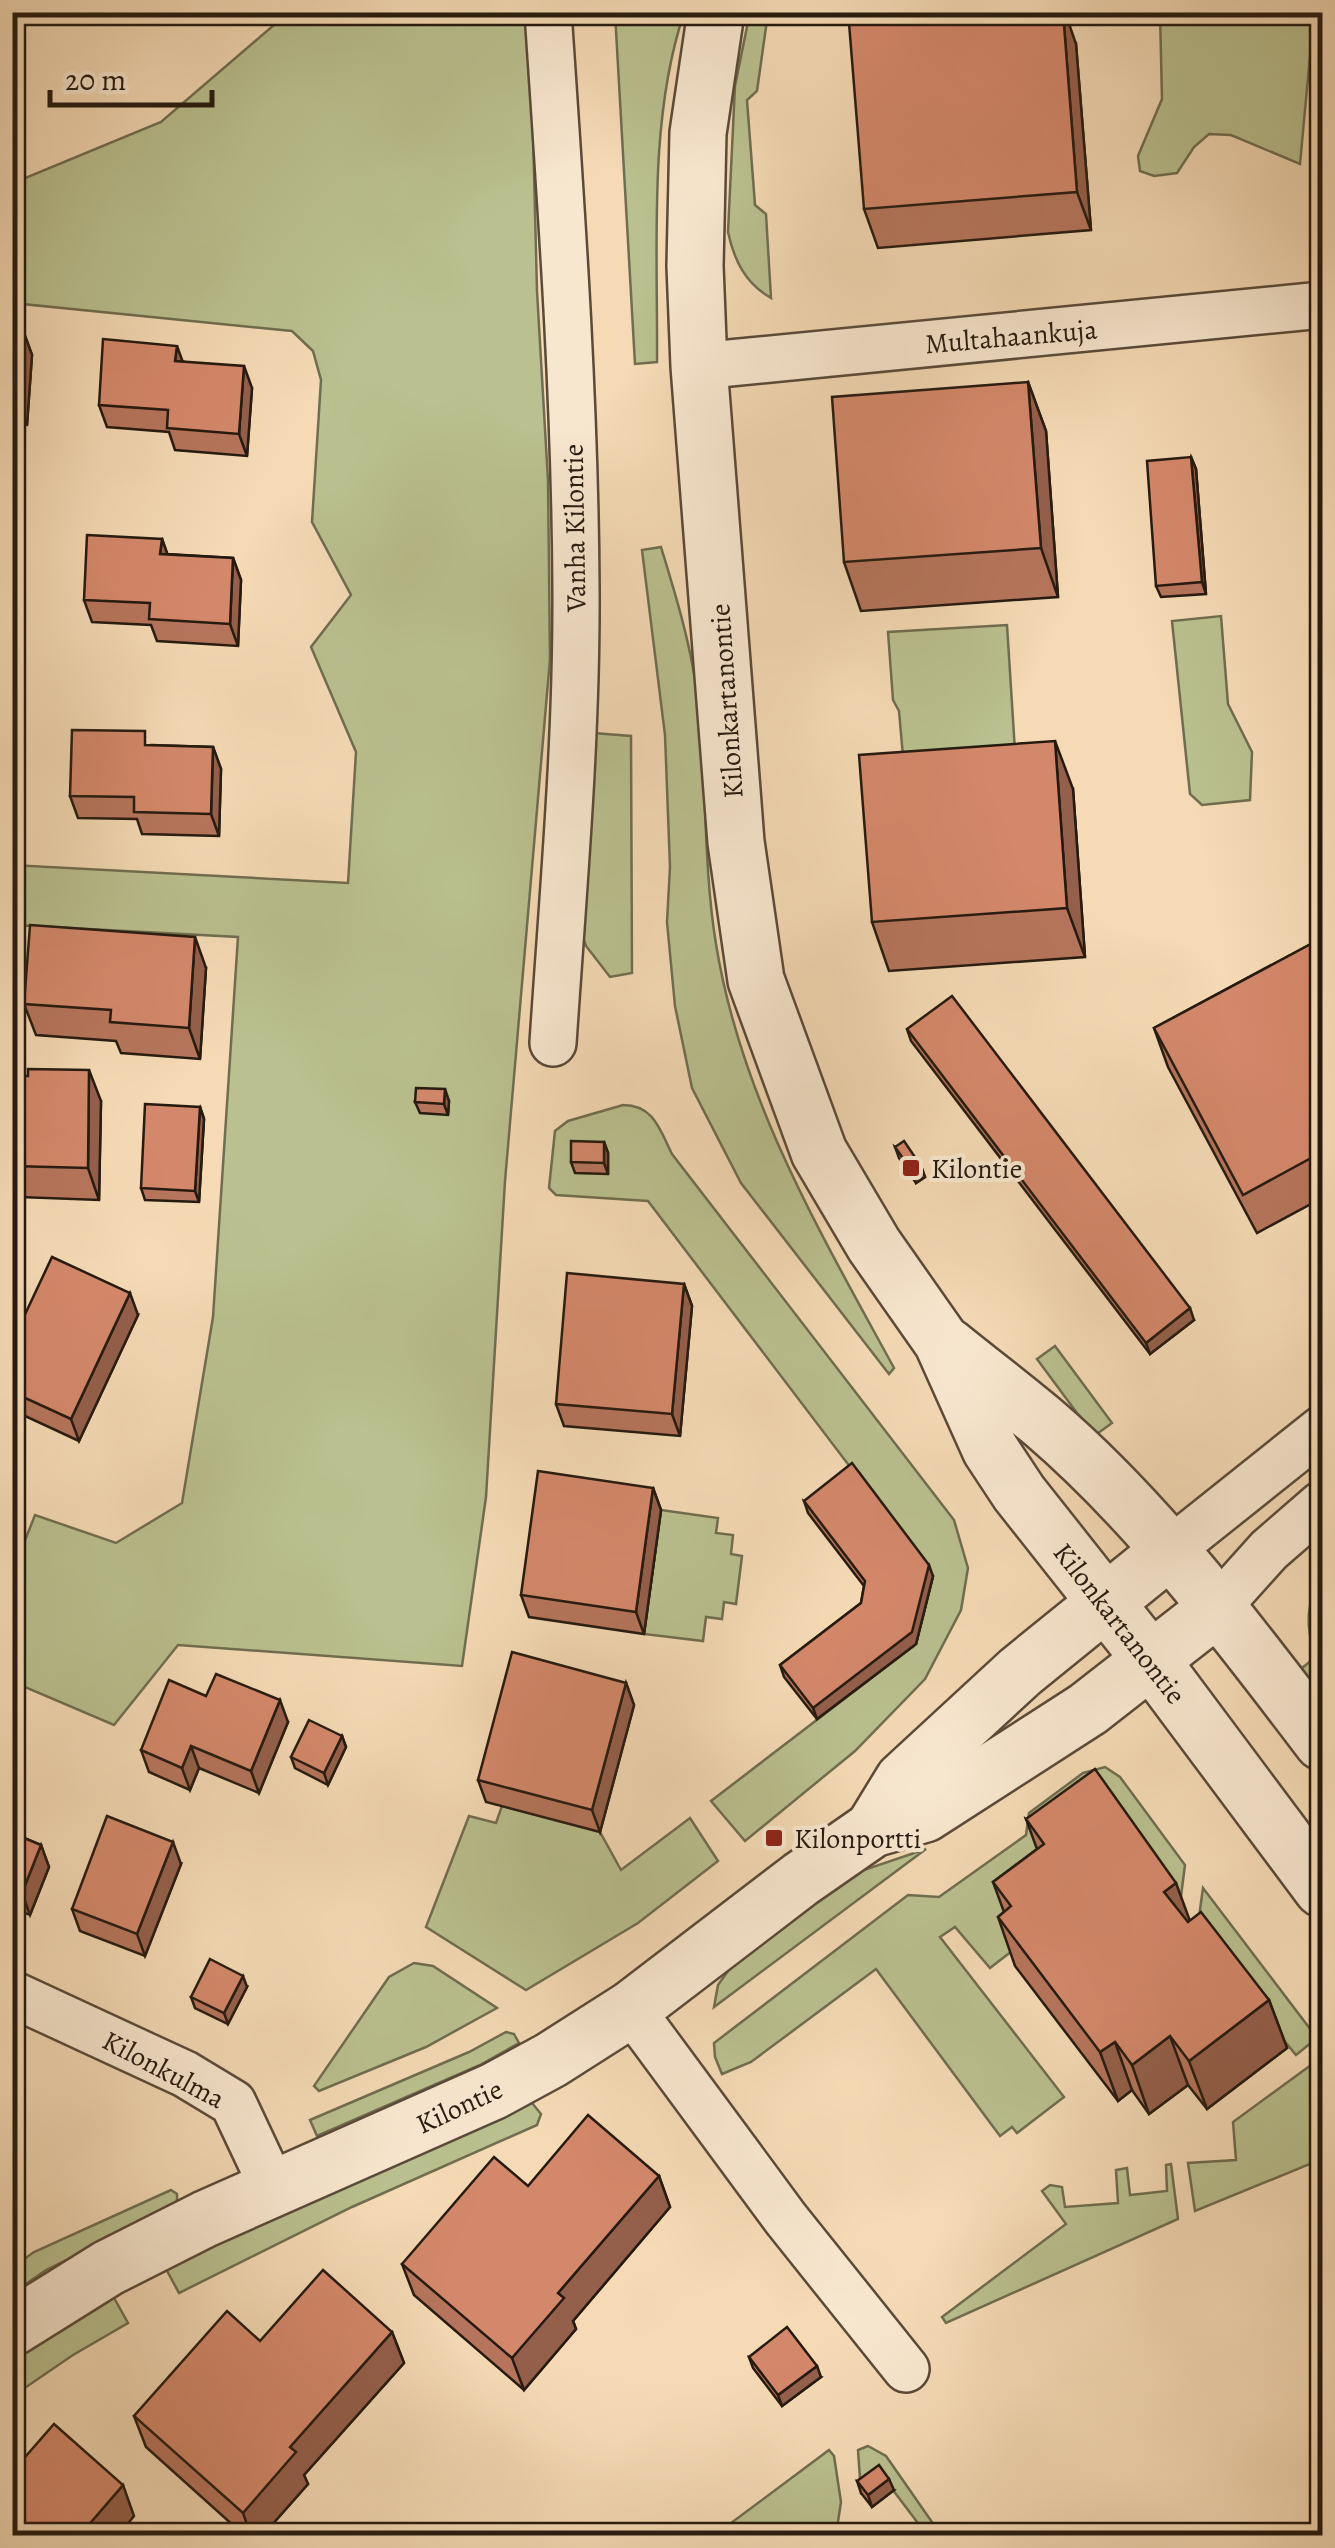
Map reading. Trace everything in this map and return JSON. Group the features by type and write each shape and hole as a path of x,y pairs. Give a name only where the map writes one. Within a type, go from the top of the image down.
{"street":[{"name":"Vanha Kilontie","path":"548,12 572,378 576,593 568,816 553,1043"},
{"name":"Kilonkartanontie","path":"716,12 698,133 695,266 699,366 736,842 756,980 819,1152 874,1245 942,1342 990,1449 1322,1889"},
{"name":"Multahaankuja","path":"699,366 1322,305"},
{"name":"Kilonkartanontie","path":"942,1342 1046,1424 1108,1486 1216,1608 1322,1742"},
{"path":"1168,1552 1322,1430"},
{"path":"1216,1608 1269,1550 1322,1504"},
{"name":"Kilontie","path":"873,1829 903,1780 1020,1672 1168,1552"},
{"name":"Kilontie","path":"12,2328 108,2268 273,2188 494,2091 631,2009 873,1829 925,1814 1088,1710 1216,1608"},
{"name":"Kilonkulma","path":"12,1994 185,2074 233,2103 273,2188"},
{"path":"631,2009 786,2219 906,2369"}],"green space":[{"path":"750,12 768,13 757,91 747,100 755,205 766,214 771,298 742,270 728,232 735,86"},
{"path":"288,13 530,13 537,291 548,481 550,659 505,1181 486,1497 462,1666 178,1645 114,1725 13,1682 13,1571 35,1515 116,1543 182,1503 213,1317 238,937 13,925 12,865 348,883 356,752 311,647 351,595 312,522 321,380 313,351 292,331 13,303 13,183 161,122"},
{"path":"615,13 684,13 673,54 660,141 657,362 635,364"},
{"path":"1160,13 1314,13 1300,164 1231,135 1209,134 1194,147 1177,173 1154,176 1140,171 1138,156 1162,99"},
{"path":"661,547 686,633 696,686 712,912 728,1001 764,1110 812,1215 894,1368 889,1374 741,1183 692,1088 675,1006 667,922 670,867 665,735 642,550"},
{"path":"1221,616 1228,704 1252,752 1250,800 1202,805 1190,794 1172,621"},
{"path":"1007,625 1016,767 903,756 899,711 893,700 888,632"},
{"path":"593,733 631,736 632,973 610,977 586,946 578,923"},
{"path":"623,1105 642,1109 655,1120 672,1154 954,1520 968,1568 961,1610 925,1679 855,1751 745,1841 711,1801 916,1644 933,1576 648,1201 556,1195 549,1188 555,1131 568,1121"},
{"path":"1055,1346 1112,1423 1094,1436 1037,1359"},
{"path":"661,1510 718,1518 716,1533 733,1535 731,1554 742,1556 736,1604 724,1602 722,1619 706,1617 703,1641 644,1634"},
{"path":"1322,1579 1322,1703 1298,1671 1316,1657 1308,1617"},
{"path":"1105,1767 1120,1777 1185,1865 1179,1912 1021,1944 990,1968 955,1927 940,1937 1064,2097 1017,2133 1012,2127 1000,2136 876,1969 751,2062 722,2074 714,2043 908,1895 939,1897 1026,1835 1029,1813 1083,1773"},
{"path":"502,1806 600,1832 621,1870 690,1818 718,1861 638,1923 526,1990 426,1927 469,1816 496,1823"},
{"path":"926,1849 714,2007 718,1985 733,1964 852,1874"},
{"path":"1203,1888 1317,2038 1296,2055 1218,1961 1198,1924"},
{"path":"414,1963 433,1966 497,2008 426,2047 319,2091 314,2086 389,1977"},
{"path":"506,2032 514,2034 519,2043 480,2065 317,2136 310,2120 469,2052"},
{"path":"1322,2057 1322,2159 1195,2211 1188,2163 1236,2160 1233,2122"},
{"path":"532,2103 541,2114 537,2125 352,2207 179,2293 165,2267 285,2210"},
{"path":"1171,2164 1178,2219 946,2323 942,2317 1066,2224 1042,2191 1050,2185 1062,2187 1065,2207 1118,2203 1116,2170 1127,2168 1130,2195 1167,2191 1166,2165"},
{"path":"171,2190 177,2194 177,2206 46,2270 13,2293 13,2267 34,2252"},
{"path":"113,2296 128,2323 13,2396 13,2359"},
{"path":"868,2446 886,2456 941,2535 927,2535 883,2477 861,2493 858,2450"},
{"path":"829,2450 834,2456 841,2502 836,2535 715,2535"}],"building":[{"path":"975,12 1063,12 1077,192 864,209 849,23"},
{"path":"12,332 24,333 19,403 12,403"},
{"path":"103,339 177,346 175,361 244,366 239,434 167,428 168,410 99,405"},
{"path":"1028,382 1041,548 844,562 832,397"},
{"path":"1191,457 1202,582 1156,586 1147,461"},
{"path":"87,535 162,539 160,554 233,558 230,624 149,619 150,603 84,600"},
{"path":"72,730 145,731 145,745 213,747 211,814 134,812 134,797 70,796"},
{"path":"1055,741 1067,908 872,922 859,755"},
{"path":"30,925 195,937 189,1028 110,1022 111,1010 24,1004"},
{"path":"1322,938 1322,1152 1243,1195 1154,1028"},
{"path":"952,996 1190,1308 1146,1343 907,1029"},
{"path":"28,1069 89,1070 88,1168 12,1166 12,1076 28,1076"},
{"path":"416,1088 445,1089 444,1104 415,1102"},
{"path":"145,1104 200,1107 195,1191 141,1188"},
{"path":"571,1141 604,1142 604,1163 571,1162"},
{"path":"904,1141 921,1166 912,1171 895,1147"},
{"path":"52,1257 130,1293 71,1419 12,1392 12,1342"},
{"path":"567,1273 684,1284 672,1414 556,1404"},
{"path":"852,1463 929,1565 912,1632 813,1708 780,1665 861,1603 865,1581 804,1501"},
{"path":"538,1471 653,1488 636,1612 521,1595"},
{"path":"512,1652 626,1683 592,1810 478,1780"},
{"path":"216,1674 280,1700 251,1771 191,1746 182,1768 141,1750 169,1680 206,1696"},
{"path":"309,1720 342,1736 324,1773 291,1757"},
{"path":"1095,1769 1176,1883 1164,1892 1188,1922 1201,1912 1269,2000 1189,2061 1170,2036 1132,2065 1115,2042 1100,2052 998,1917 1011,1906 993,1882 1044,1844 1026,1819"},
{"path":"107,1816 173,1842 137,1934 72,1909"},
{"path":"12,1833 41,1845 22,1893 12,1889"},
{"path":"210,1959 243,1976 224,2013 191,1997"},
{"path":"588,2115 659,2176 558,2293 564,2298 512,2358 402,2264 494,2157 528,2186"},
{"path":"323,2270 392,2332 290,2447 296,2452 243,2513 134,2416 227,2311 260,2341"},
{"path":"787,2327 817,2366 778,2395 749,2357"},
{"path":"54,2424 123,2485 79,2536 12,2536 12,2472"},
{"path":"879,2465 889,2479 868,2495 857,2481"}],"place":[{"name":"Kilontie","path":"911,1168"},
{"name":"Kilonportti","path":"774,1838"}]}
